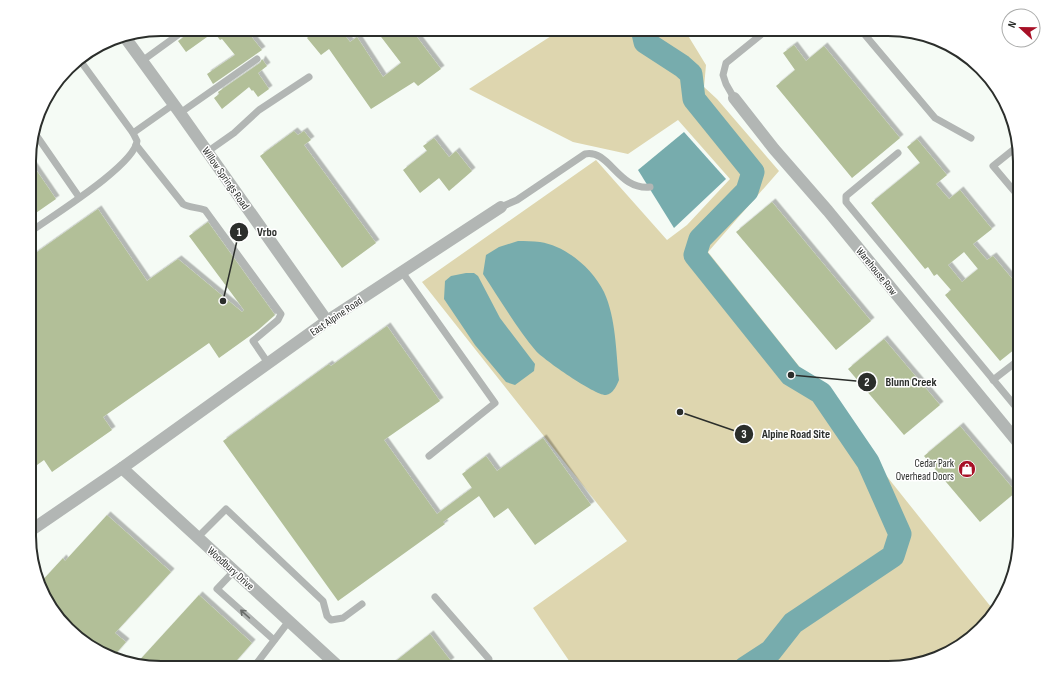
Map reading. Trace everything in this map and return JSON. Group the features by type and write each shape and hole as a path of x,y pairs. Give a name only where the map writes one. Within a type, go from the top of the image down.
{"street":[{"name":"Willow Springs Road","path":"128,41 327,321"},
{"name":"Warehouse Row","path":"734,98 774,149 828,211 1013,436"},
{"name":"East Alpine Road","path":"36,527 122,468 327,321 501,207"},
{"name":"Woodbury Drive","path":"122,468 235,570 332,661"}],"lane":[{"path":"142,61 176,36"},
{"path":"734,98 723,75 726,63 759,36"},
{"path":"866,36 935,118 971,138"},
{"path":"133,133 177,109 257,59"},
{"path":"36,228 115,171 128,158 136,145 137,141 133,133 82,64"},
{"path":"207,152 234,133 259,110 308,77"},
{"path":"38,138 79,197"},
{"path":"136,145 183,204 190,208 198,207 205,210 281,314 278,320 253,341 268,363"},
{"path":"1013,150 993,166 1013,190"},
{"name":"East Alpine Road","path":"501,207 517,200 585,154 591,153 601,156 623,179 636,186 650,187"},
{"path":"898,154 846,196 846,202 1013,403"},
{"path":"402,272 495,403 429,456"},
{"path":"994,380 1013,365"},
{"path":"198,537 226,509 322,601 327,616 331,620 343,618 362,604"},
{"path":"235,570 217,589 274,640"},
{"path":"435,597 489,659 489,661"},
{"path":"258,661 289,621"}],"shaded area":[{"path":"551,36 688,36 706,65 704,87 717,99 779,171 708,252 991,607 976,624 964,635 936,651 912,659 896,661 569,661 533,608 627,541 422,282 596,160 667,240 687,225 730,179 678,120 628,154 573,142 469,89"}],"water":[{"path":"684,132 726,179 674,228 638,170"},
{"path":"518,241 532,241 550,244 569,253 593,275 599,283 608,302 615,335 619,380 611,393 606,395 592,390 541,356 529,343 483,274 486,255 499,247"},
{"path":"474,273 478,276 500,318 535,364 534,371 515,385 506,382 475,345 444,299 445,281 451,276"}],"building":[{"path":"185,36 208,36 186,52 178,41"},
{"path":"217,36 251,36 262,50 213,84 207,74 235,55 222,39 220,40"},
{"path":"307,36 345,36 350,42 357,37 383,77 401,63 380,36 416,36 441,69 418,86 414,82 371,109 329,49 321,55 307,38"},
{"path":"794,45 806,61 824,46 900,138 852,178 776,86 795,70 783,53"},
{"path":"262,59 267,66 258,73 269,89 258,97 249,87 222,109 214,98 219,94 218,92 260,63"},
{"path":"294,131 298,135 304,131 311,140 304,145 376,243 342,268 260,156"},
{"path":"434,138 449,157 456,151 472,171 449,191 439,178 420,193 403,170 427,151 423,146"},
{"path":"917,139 947,175 936,184 949,199 960,190 992,229 973,244 987,260 993,256 1013,280 1013,351 1000,361 945,295 951,290 937,274 934,276 928,267 925,269 871,203 920,163 907,147","holes":["964,252 978,269 962,282 948,265"]},
{"path":"36,170 56,199 36,213"},
{"path":"772,202 871,321 836,350 736,232"},
{"path":"98,209 147,281 178,259 242,312 244,310 189,236 208,222 275,315 258,330 219,358 209,343 103,417 112,430 52,472 44,460 36,466 36,253"},
{"path":"387,326 440,401 384,440 437,514 472,488 462,474 486,456 497,471 543,438 591,505 535,545 508,508 494,518 479,496 443,522 445,524 338,601 223,441 329,364 331,366"},
{"path":"884,339 940,405 904,435 848,369"},
{"path":"960,426 1013,488 1013,494 980,522 924,456"},
{"path":"107,515 171,572 115,633 126,642 117,652 106,648 85,635 62,612 53,598 44,579 63,558 65,561"},
{"path":"199,595 252,643 236,661 161,661 140,659"},
{"path":"430,634 451,661 396,661"}],"waterway":[{"path":"644,36 645,42 682,66 691,74 694,99 753,172 747,191 700,239 695,255 791,375 821,393 868,462 900,534 893,556 793,623 771,651 756,661"}],"place":[{"name":"Vrbo","path":"223,301"},
{"name":"Blunn Creek","path":"791,375"},
{"name":"Alpine Road Site","path":"680,412"},
{"name":"Cedar Park Overhead Doors","path":"967,469"}]}
